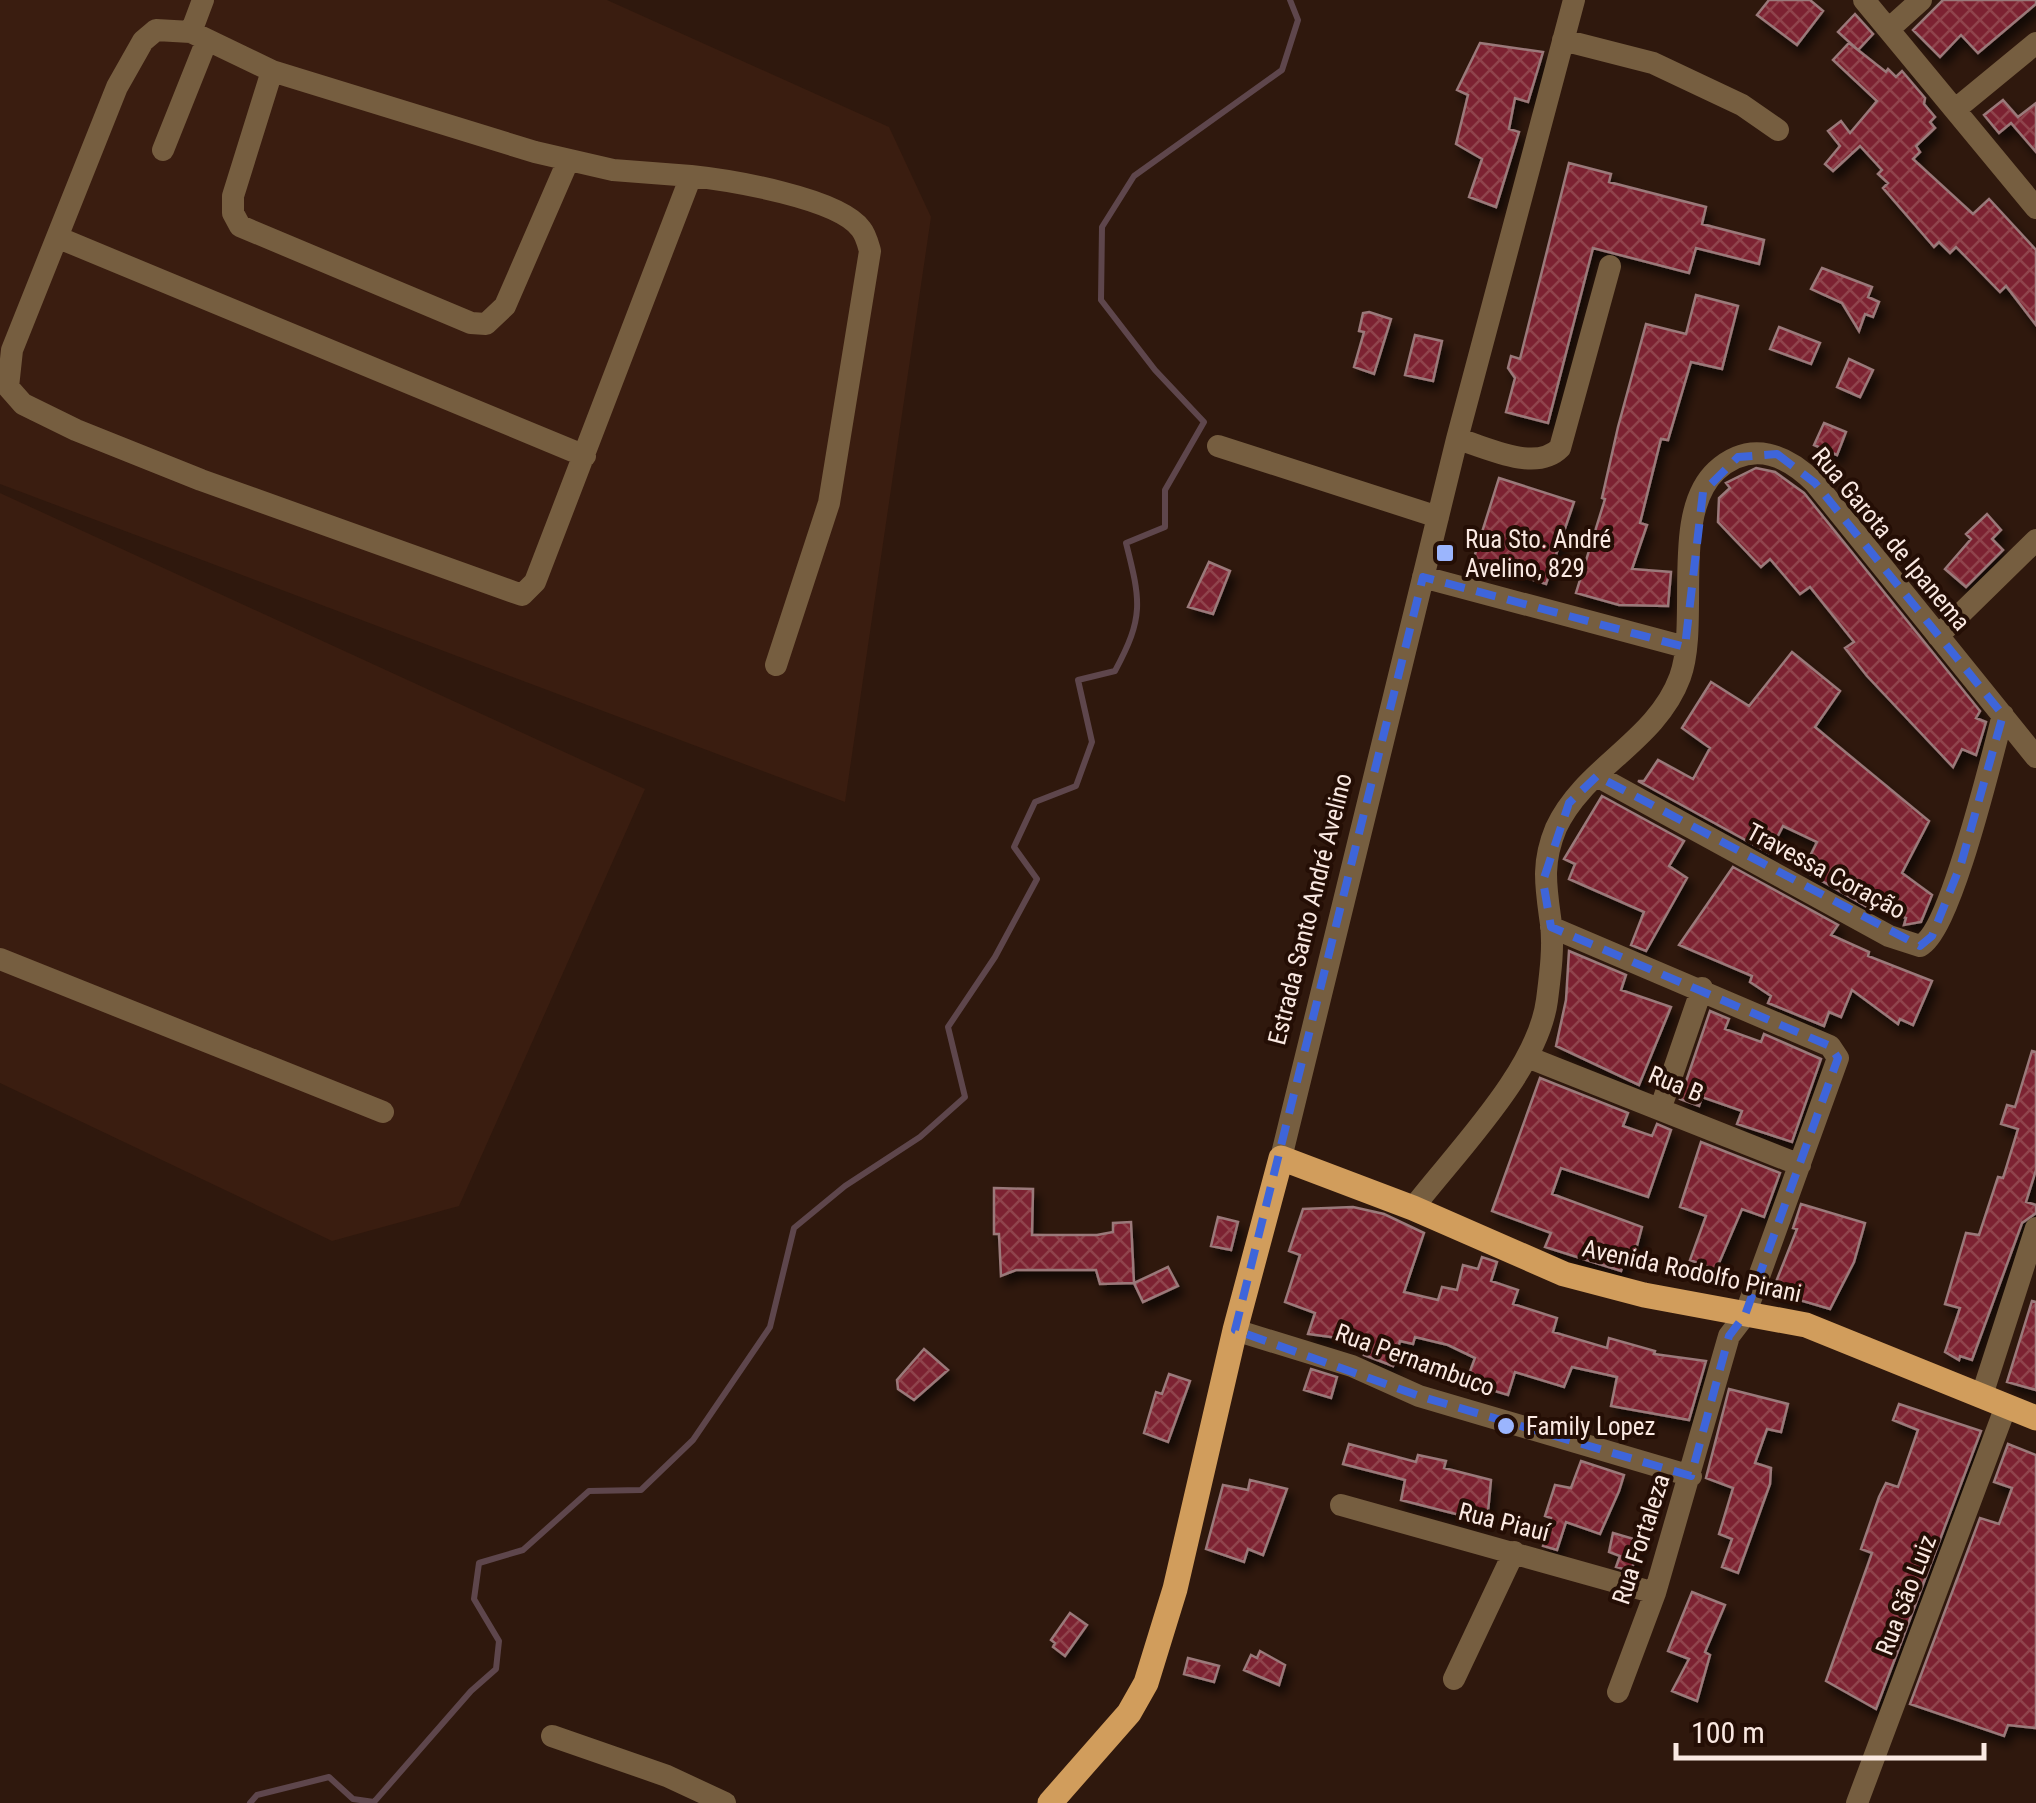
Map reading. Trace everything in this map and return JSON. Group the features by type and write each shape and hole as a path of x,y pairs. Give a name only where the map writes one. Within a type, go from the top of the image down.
{"main road":[{"name":"Avenida Rodolfo Pirani","path":"1281,1158 1413,1208 1564,1274 1744,1315 1806,1325 2036,1418"},
{"name":"Estrada Santo André Avelino","path":"1050,1803 1129,1712 1146,1682 1175,1589 1234,1330 1281,1158"}],"street":[{"path":"163,150 199,36 204,0"},
{"name":"Estrada Santo André Avelino","path":"1281,1158 1457,439 1574,43 1574,0"},
{"path":"1864,0 2036,208"},
{"path":"1890,28 1921,0"},
{"path":"691,176 535,582 528,591 516,595 76,430 23,404 8,387 12,350 117,88 143,41 156,30 199,36 272,71 568,161 726,180 843,215 862,230 870,251 829,503 776,664"},
{"path":"1957,108 2036,42"},
{"path":"1574,43 1653,63 1742,105 1778,130"},
{"path":"272,71 233,196 232,213 240,226 471,323 486,324 505,306 568,161"},
{"path":"59,238 585,456"},
{"path":"1457,439 1534,461 1552,456 1560,448 1610,266"},
{"path":"1218,446 1438,517"},
{"name":"Rua Garota de Ipanema","path":"1413,1208 1530,1058 1547,1000 1552,927 1542,881 1546,853 1569,802 1651,726 1672,698 1685,647 1693,523 1702,492 1715,472 1738,458 1760,452 1793,462 1815,483 2036,757"},
{"path":"1938,636 2036,540"},
{"path":"1423,578 1685,647"},
{"name":"Travessa Coração","path":"1597,776 1889,936 1920,946 1932,936 1961,864 2003,715"},
{"path":"1552,927 1702,988 1662,1106"},
{"path":"0,958 383,1112"},
{"name":"Rua Fortaleza","path":"1618,1692 1691,1476 1729,1336 1744,1315 1838,1066 1830,1046 1702,988"},
{"name":"Rua B","path":"1530,1058 1662,1106 1800,1165"},
{"path":"1982,1394 2034,1240"},
{"name":"Rua Pernambuco","path":"1234,1330 1352,1366 1419,1396 1691,1476"},
{"name":"Rua São Luiz","path":"1857,1803 2006,1406"},
{"name":"Rua Piauí","path":"1340,1504 1654,1593"},
{"path":"1454,1679 1514,1552"},
{"path":"552,1736 650,1770 725,1803"}],"highlighted area":[{"path":"1777,454 1815,483 2003,715 1961,864 1932,936 1920,946 1597,776 1569,803 1543,881 1551,927 1830,1046 1838,1058 1745,1315 1729,1336 1691,1476 1419,1396 1235,1330 1423,577 1685,647 1703,492 1738,457"}],"shaded area":[{"path":"0,0 607,0 889,127 931,217 845,802 0,484"},
{"path":"0,493 645,789 459,1206 332,1241 0,1083"}],"building":[{"path":"1769,0 1810,0 1823,11 1797,45 1757,15"},
{"path":"1943,0 2036,0 2036,4 1978,53 1961,35 1940,57 1913,30"},
{"path":"1855,14 1873,34 1858,50 1838,32"},
{"path":"1480,43 1543,52 1528,102 1515,98 1509,129 1519,132 1496,207 1469,197 1482,159 1456,144 1468,95 1457,90"},
{"path":"1849,43 1886,72 1888,69 1896,77 1902,71 1925,98 1924,104 1935,117 1930,122 1935,128 1916,146 1920,152 1913,159 1973,214 1989,199 2036,250 2036,325 2006,286 2000,292 1956,247 1950,253 1939,242 1934,247 1883,188 1888,183 1878,174 1882,170 1860,146 1833,171 1825,164 1840,146 1828,131 1841,121 1850,133 1877,101 1833,60"},
{"path":"2003,100 2018,117 2036,103 2036,152 2011,123 1999,133 1984,115"},
{"path":"1569,163 1611,174 1609,182 1706,207 1702,224 1764,240 1759,264 1696,248 1689,273 1593,248 1548,423 1506,412 1515,378 1508,368 1511,356 1520,359"},
{"path":"1822,268 1872,287 1868,297 1879,302 1873,317 1865,314 1859,331 1842,303 1811,289"},
{"path":"1696,295 1738,306 1722,369 1691,362 1668,440 1661,439 1640,523 1647,525 1632,569 1671,572 1668,606 1619,605 1576,593 1605,499 1602,498 1618,427 1646,324 1686,334"},
{"path":"1363,313 1391,319 1374,374 1354,367 1364,332 1359,331"},
{"path":"1779,327 1820,343 1811,364 1770,349"},
{"path":"1415,335 1442,341 1433,381 1405,375"},
{"path":"1849,359 1873,370 1860,397 1837,387"},
{"path":"1824,423 1846,432 1837,455 1814,445"},
{"path":"1756,468 1775,472 1804,493 1980,711 1976,718 1986,722 1976,755 1962,749 1953,767 1867,676 1845,648 1854,642 1810,587 1800,594 1770,559 1761,567 1718,522 1719,498 1730,488 1726,483"},
{"path":"1499,478 1574,502 1546,584 1473,561"},
{"path":"1987,514 2001,530 1992,539 2003,550 1966,587 1945,569 1971,539 1966,534"},
{"path":"1209,562 1230,571 1213,614 1188,607"},
{"path":"1792,652 1840,691 1815,727 1929,821 1902,873 1932,895 1921,922 1904,925 1906,918 1869,902 1867,907 1803,870 1817,842 1783,826 1769,853 1638,781 1644,781 1658,760 1693,779 1710,748 1682,728 1711,682 1749,706"},
{"path":"1602,796 1684,841 1669,866 1687,878 1646,951 1631,945 1644,912 1569,879 1575,864 1564,859"},
{"path":"1733,867 1838,925 1831,935 1869,952 1868,956 1932,981 1913,1025 1900,1019 1898,1024 1852,990 1841,1017 1829,1012 1824,1026 1768,1003 1771,996 1750,982 1752,976 1679,945"},
{"path":"1569,951 1626,975 1621,990 1671,1007 1639,1085 1556,1046 1566,1000"},
{"path":"1710,1011 1729,1019 1725,1029 1761,1042 1764,1034 1821,1059 1792,1142 1737,1124 1742,1111 1702,1097 1699,1106 1680,1099"},
{"path":"2032,1051 2036,1052 2036,1170 2026,1202 2036,1205 2036,1213 2022,1223 1972,1360 1960,1356 1959,1360 1945,1352 1960,1308 1945,1304 1966,1233 1979,1235 1998,1177 2003,1178 2018,1129 2001,1124 2007,1105 2015,1107"},
{"path":"1540,1078 1628,1113 1623,1126 1652,1136 1657,1124 1671,1130 1648,1197 1561,1168 1552,1194 1642,1227 1635,1253 1628,1251 1621,1271 1545,1247 1551,1233 1492,1211"},
{"path":"1701,1142 1780,1173 1764,1217 1742,1209 1716,1270 1690,1260 1706,1216 1680,1207"},
{"path":"994,1188 1033,1189 1032,1235 1097,1235 1113,1232 1113,1223 1131,1222 1134,1283 1100,1284 1096,1270 1016,1270 1001,1276 999,1234 994,1234"},
{"path":"1801,1204 1865,1223 1854,1262 1830,1309 1772,1292 1797,1229 1793,1228"},
{"path":"1353,1207 1384,1214 1424,1233 1404,1292 1438,1300 1442,1287 1457,1290 1463,1265 1478,1269 1482,1257 1497,1262 1491,1281 1518,1290 1513,1304 1557,1318 1553,1332 1607,1348 1609,1338 1655,1351 1654,1354 1706,1361 1689,1420 1611,1406 1617,1377 1572,1367 1564,1387 1515,1372 1508,1395 1481,1387 1483,1379 1469,1374 1475,1358 1448,1345 1415,1337 1413,1344 1400,1341 1393,1366 1364,1355 1369,1342 1308,1334 1315,1313 1285,1302 1300,1255 1289,1251 1303,1209"},
{"path":"1218,1217 1238,1222 1231,1250 1211,1246"},
{"path":"1168,1267 1178,1286 1143,1302 1134,1283"},
{"path":"2032,1301 2036,1302 2036,1390 2007,1382"},
{"path":"924,1349 948,1370 914,1400 898,1389 897,1380"},
{"path":"1311,1369 1337,1377 1331,1398 1304,1390"},
{"path":"1169,1374 1190,1381 1168,1442 1144,1433 1156,1392 1162,1394"},
{"path":"1729,1389 1788,1404 1781,1432 1767,1429 1755,1463 1771,1468 1770,1484 1738,1573 1722,1567 1732,1539 1719,1534 1733,1488 1706,1478"},
{"path":"1899,1404 1981,1431 1876,1709 1826,1681 1872,1553 1861,1549 1879,1497 1886,1483 1898,1487 1918,1430 1893,1420"},
{"path":"1349,1444 1416,1462 1418,1455 1446,1461 1444,1468 1491,1480 1487,1522 1401,1500 1405,1480 1343,1464"},
{"path":"2008,1444 2036,1455 2036,1728 2008,1725 2004,1736 1910,1704 1980,1518 1999,1524 2012,1488 1994,1482"},
{"path":"1581,1461 1624,1475 1600,1534 1566,1522 1557,1550 1543,1546 1551,1518 1545,1516 1555,1485 1571,1488"},
{"path":"1250,1480 1287,1489 1263,1555 1248,1549 1244,1562 1206,1549 1223,1485 1248,1490"},
{"path":"1613,1533 1641,1541 1631,1571 1616,1567 1620,1556 1609,1552"},
{"path":"1692,1592 1725,1605 1705,1652 1710,1655 1697,1701 1672,1691 1689,1659 1668,1651"},
{"path":"1070,1613 1087,1625 1065,1656 1053,1647 1055,1643 1051,1640"},
{"path":"1260,1651 1285,1665 1279,1685 1244,1670 1251,1655 1257,1658"},
{"path":"1188,1658 1219,1666 1214,1682 1184,1674"}],"waterway":[{"path":"250,1803 257,1795 329,1777 353,1799 374,1802 471,1691 496,1669 499,1641 474,1599 479,1563 523,1550 589,1491 641,1490 693,1440 770,1327 794,1228 845,1186 920,1137 965,1097 948,1027 995,957 1037,879 1014,847 1035,802 1076,786 1092,742 1078,680 1115,671 1131,637 1137,595 1126,543 1165,527 1165,490 1204,422 1155,370 1101,300 1102,227 1134,176 1282,70 1298,20 1290,0"}],"place":[{"name":"Rua Sto. André Avelino, 829","path":"1445,553"},
{"name":"Family Lopez","path":"1506,1426"}]}
